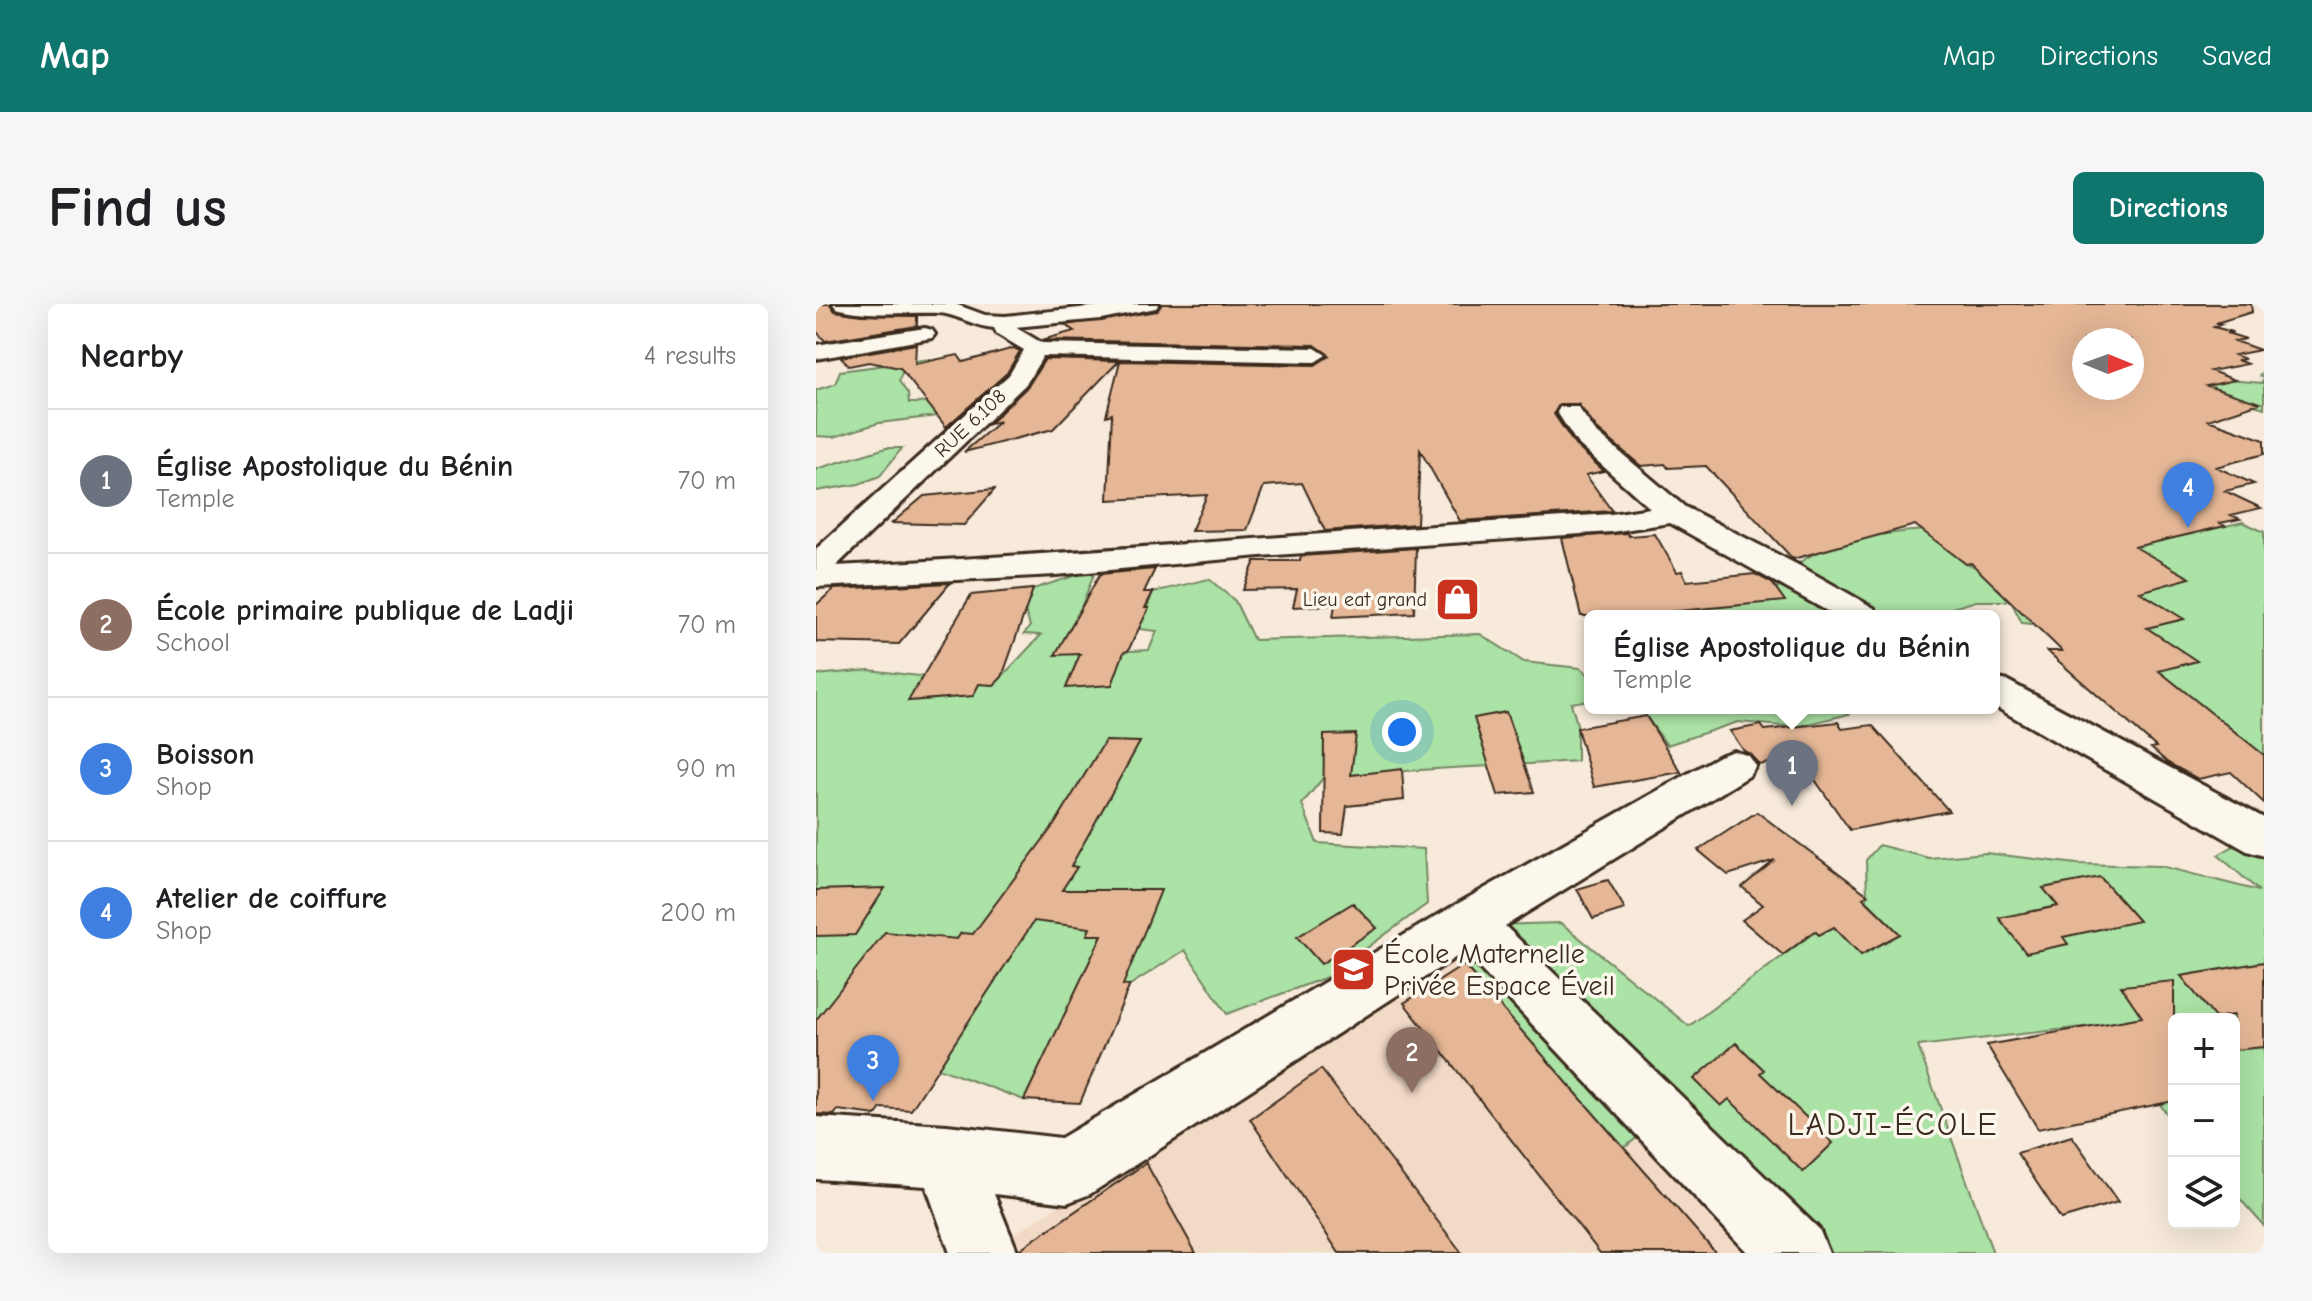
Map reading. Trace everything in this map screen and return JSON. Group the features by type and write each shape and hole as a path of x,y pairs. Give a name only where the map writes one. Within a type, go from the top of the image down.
{"street":[{"path":"843,304 870,309 945,306 982,321 1005,322 1116,311 1149,304"},
{"path":"1005,322 1004,330 1023,338 1036,349 1315,355"},
{"path":"816,352 925,334"},
{"name":"RUE 6.108","path":"816,567 1018,379 1036,349"},
{"path":"1569,412 1586,437 1674,513 1851,610"},
{"path":"816,577 1056,565 1260,546 1550,528 1674,513"},
{"path":"2000,693 2252,823"},
{"path":"816,1148 947,1156 1067,1171 1468,923 1734,766"},
{"path":"1468,923 1795,1253"},
{"path":"947,1156 984,1253"}],"shaded area":[{"path":"1456,947 1745,1253 1010,1253 1005,1240"}],"green space":[{"path":"931,359 903,370 899,381 908,394 909,403 961,402 954,414 879,423 834,437 816,436 816,390 835,384 840,371"},
{"path":"2264,379 2264,408 2189,386 2228,380 2262,383"},
{"path":"886,448 902,448 880,476 859,484 816,491 816,469"},
{"path":"2243,522 2264,532 2264,769 2231,772 2192,740 2158,671 2196,661 2120,610 2073,628 2022,623 2011,601 1976,601 1946,610 1868,610 1794,567 1806,558 1839,544 1927,530 1966,564 2001,573 2098,540 2185,535"},
{"path":"1096,569 1082,605 1070,654 1149,650 1157,631 1139,629 1153,592 1209,579 1235,601 1254,640 1480,634 1524,662 1580,668 1584,671 1584,701 1571,703 1577,724 1577,761 1323,778 1302,804 1317,843 1424,849 1427,904 1327,977 1227,1014 1185,950 1130,985 1080,984 1024,1100 938,1068 1021,938 952,939 816,1020 816,675 869,670 994,685 1041,635 1024,634 1030,626 1025,611 1033,589"},
{"path":"1787,585 1838,610 1697,610 1784,601 1775,588"},
{"path":"1849,714 1796,727 1738,722 1667,745 1646,716"},
{"path":"2255,834 2264,837 2264,1226 2240,1199 2240,1013 2168,1013 2168,1115 2100,1025 1918,1046 1993,1253 1814,1253 1677,1105 1624,1148 1464,965 1491,925 1561,923 1689,1026 1812,934 1834,927 1861,955 1900,934 1867,901 1866,860 1879,845 1929,858 1986,853 2077,864 2161,866 2259,891 2218,855"}],"building":[{"path":"816,304 830,304 835,311 861,315 917,316 917,326 825,341 816,331"},
{"path":"1162,304 2251,304 2252,312 2216,323 2222,324 2214,327 2233,332 2227,333 2246,339 2235,341 2260,350 2235,355 2245,359 2237,360 2247,364 2211,371 2235,380 2207,386 2260,403 2208,420 2264,440 2264,454 2216,467 2254,484 2225,491 2261,508 2231,515 2240,519 2220,523 2225,526 2135,547 2190,578 2140,592 2184,619 2147,628 2197,661 2159,671 2264,755 2264,803 2231,772 2198,779 2168,763 2151,748 2156,747 2047,651 2062,651 1971,563 1966,564 1915,525 1793,559 1706,466 1641,466 1597,429 1578,404 1560,404 1554,414 1575,445 1604,471 1586,475 1612,511 1460,521 1420,450 1417,524 1325,531 1302,483 1264,486 1247,530 1191,531 1207,495 1108,500 1112,414 1106,416 1120,361 1315,365 1329,356 1315,345 1042,340 1074,331 1065,325 1157,311"},
{"path":"916,344 915,364 958,355 963,362 1014,348 1020,351 1007,373 946,427 900,368 869,362 849,366 841,357"},
{"path":"1045,359 1119,361 1053,429 964,452 1000,421 989,424 1028,386"},
{"path":"995,489 964,525 892,523 924,496"},
{"path":"1655,534 1677,572 1682,571 1687,581 1755,574 1772,583 1785,601 1689,610 1584,610 1584,616 1581,616 1562,538"},
{"path":"1416,548 1414,613 1333,617 1335,605 1293,607 1297,589 1243,590 1255,561 1300,561 1301,556"},
{"path":"1155,569 1144,592 1153,592 1145,608 1149,608 1128,651 1124,652 1112,685 1066,688 1080,654 1055,655 1100,574"},
{"path":"950,583 899,644 816,642 816,605 834,589"},
{"path":"1033,589 1002,677 994,685 979,684 973,696 908,701 971,595"},
{"path":"1506,712 1534,792 1498,795 1474,718"},
{"path":"1646,716 1681,772 1594,787 1577,728"},
{"path":"1838,722 1842,729 1872,725 1949,811 1850,830 1799,757 1759,765 1730,731 1761,725 1765,730"},
{"path":"1356,734 1351,775 1402,769 1404,800 1347,806 1343,834 1323,833 1324,735"},
{"path":"1105,741 1140,742 1071,866 1077,867 1062,890 1161,890 1123,985 1130,985 1080,1103 1024,1100 1102,935 1087,935 1090,928 1034,921 911,1110 881,1108 876,1115 838,1110 834,1115 816,1114 816,1020 885,932 957,939 961,933 973,934 1056,822"},
{"path":"1757,812 1868,895 1863,898 1900,934 1861,955 1834,927 1819,935 1815,931 1783,955 1742,920 1763,905 1742,887 1775,860 1728,875 1698,850"},
{"path":"2100,877 2139,921 2063,937 2068,944 2026,953 1999,918 2058,906 2043,888"},
{"path":"1608,880 1625,909 1593,919 1577,889"},
{"path":"885,888 855,935 816,936 816,890"},
{"path":"1353,903 1377,928 1321,964 1297,937"},
{"path":"2264,962 2264,1047 2240,1049 2240,1013 2211,1013 2181,976"},
{"path":"1464,965 1716,1253 1600,1253 1404,1003"},
{"path":"2174,981 2174,1013 2168,1013 2168,1102 2038,1129 1987,1045 2142,1017 2121,986"},
{"path":"1736,1043 1764,1070 1760,1073 1833,1143 1803,1172 1729,1099 1721,1106 1694,1079"},
{"path":"1321,1069 1462,1253 1339,1253 1250,1119"},
{"path":"2072,1136 2118,1202 2061,1219 2017,1153"},
{"path":"1146,1163 1196,1253 1021,1253 1020,1249"}],"place":[{"name":"Atelier de coiffure","path":"2188,528"},
{"name":"Lieu eat grand","path":"1458,599"},
{"name":"Église Apostolique du Bénin","path":"1792,806"},
{"name":"École Maternelle Privée Espace Éveil","path":"1353,969"},
{"name":"École primaire publique de Ladji","path":"1412,1093"},
{"name":"Boisson","path":"873,1101"}],"district":[{"name":"LADJI-ÉCOLE","path":"1893,1124"}]}
